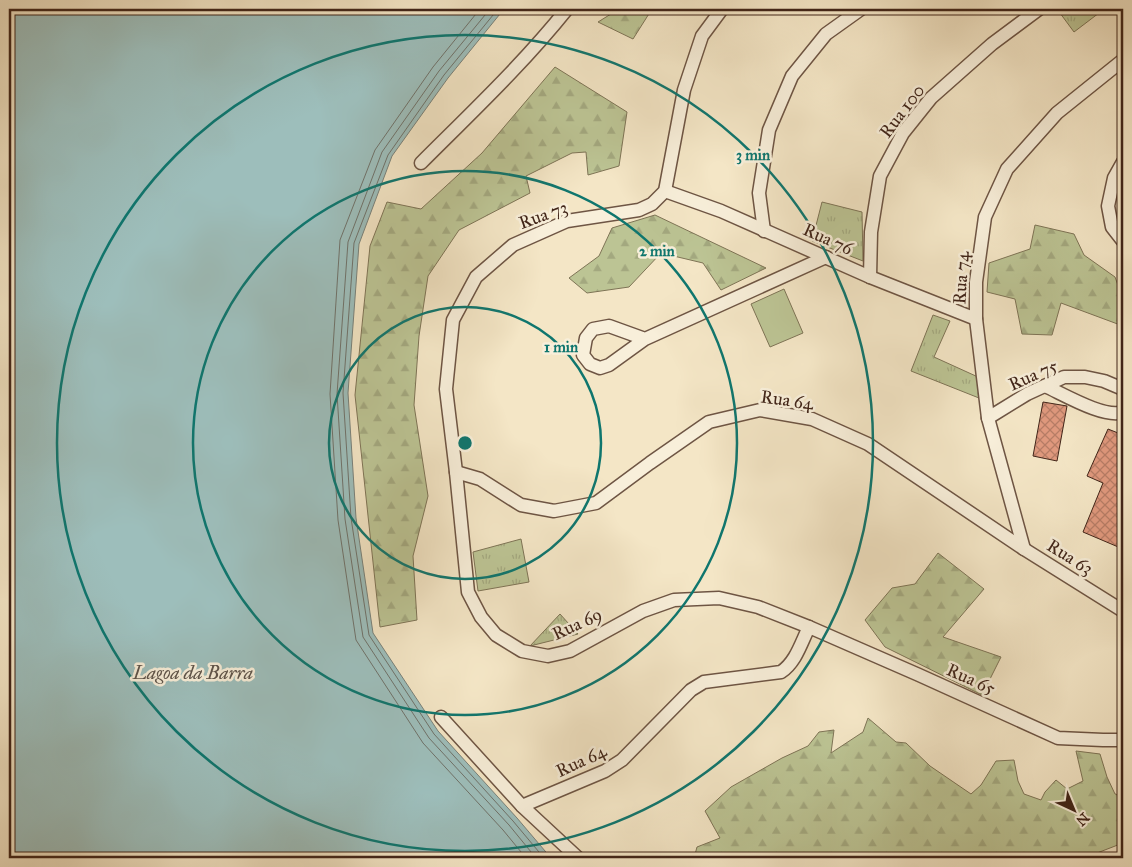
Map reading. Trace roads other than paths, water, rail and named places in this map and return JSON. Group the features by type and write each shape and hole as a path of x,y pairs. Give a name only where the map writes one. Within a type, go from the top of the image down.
{"street":[{"path":"421,163 519,64 567,9"},
{"path":"666,191 684,90 702,36 722,9"},
{"path":"764,231 759,193 769,130 792,76 826,34 861,9"},
{"name":"Rua 100","path":"870,277 871,232 880,176 903,133 932,98 992,44 1039,9"},
{"name":"Rua 74","path":"1024,549 988,418 976,319 976,282 985,217 1007,169 1057,114 1123,60"},
{"path":"1123,162 1114,178 1108,206 1112,226 1123,241"},
{"name":"Rua 76","path":"666,191 721,212 870,277 976,319"},
{"name":"Rua 73","path":"456,472 446,389 453,320 476,277 513,245 567,221 639,210 652,204 666,191"},
{"path":"645,339 609,326 593,329 586,338 583,355 590,364 600,368 609,365 645,339 826,257"},
{"name":"Rua 75","path":"988,418 1027,394 1064,377 1085,377 1104,381 1123,390"},
{"path":"1046,386 1098,410 1110,414 1120,414 1123,412"},
{"name":"Rua 64","path":"456,472 480,479 521,505 554,511 596,503 709,422 760,410 812,419 868,444 1024,549"},
{"name":"Rua 69","path":"456,472 468,592 481,617 496,635 522,651 548,656 570,651 643,611 674,600 719,598 758,607 809,627"},
{"name":"Rua 63","path":"1024,549 1123,611"},
{"name":"Rua 64","path":"522,806 605,771 622,760 691,690 704,682 781,672 794,659 809,627"},
{"name":"Rua 65","path":"809,627 1058,738 1123,740"},
{"path":"441,717 522,806 578,858"}],"water":[{"name":"Lagoa da Barra","path":"9,9 504,9 448,78 392,156 359,244 348,393 356,518 373,633 438,731 551,858 9,858"}]}
